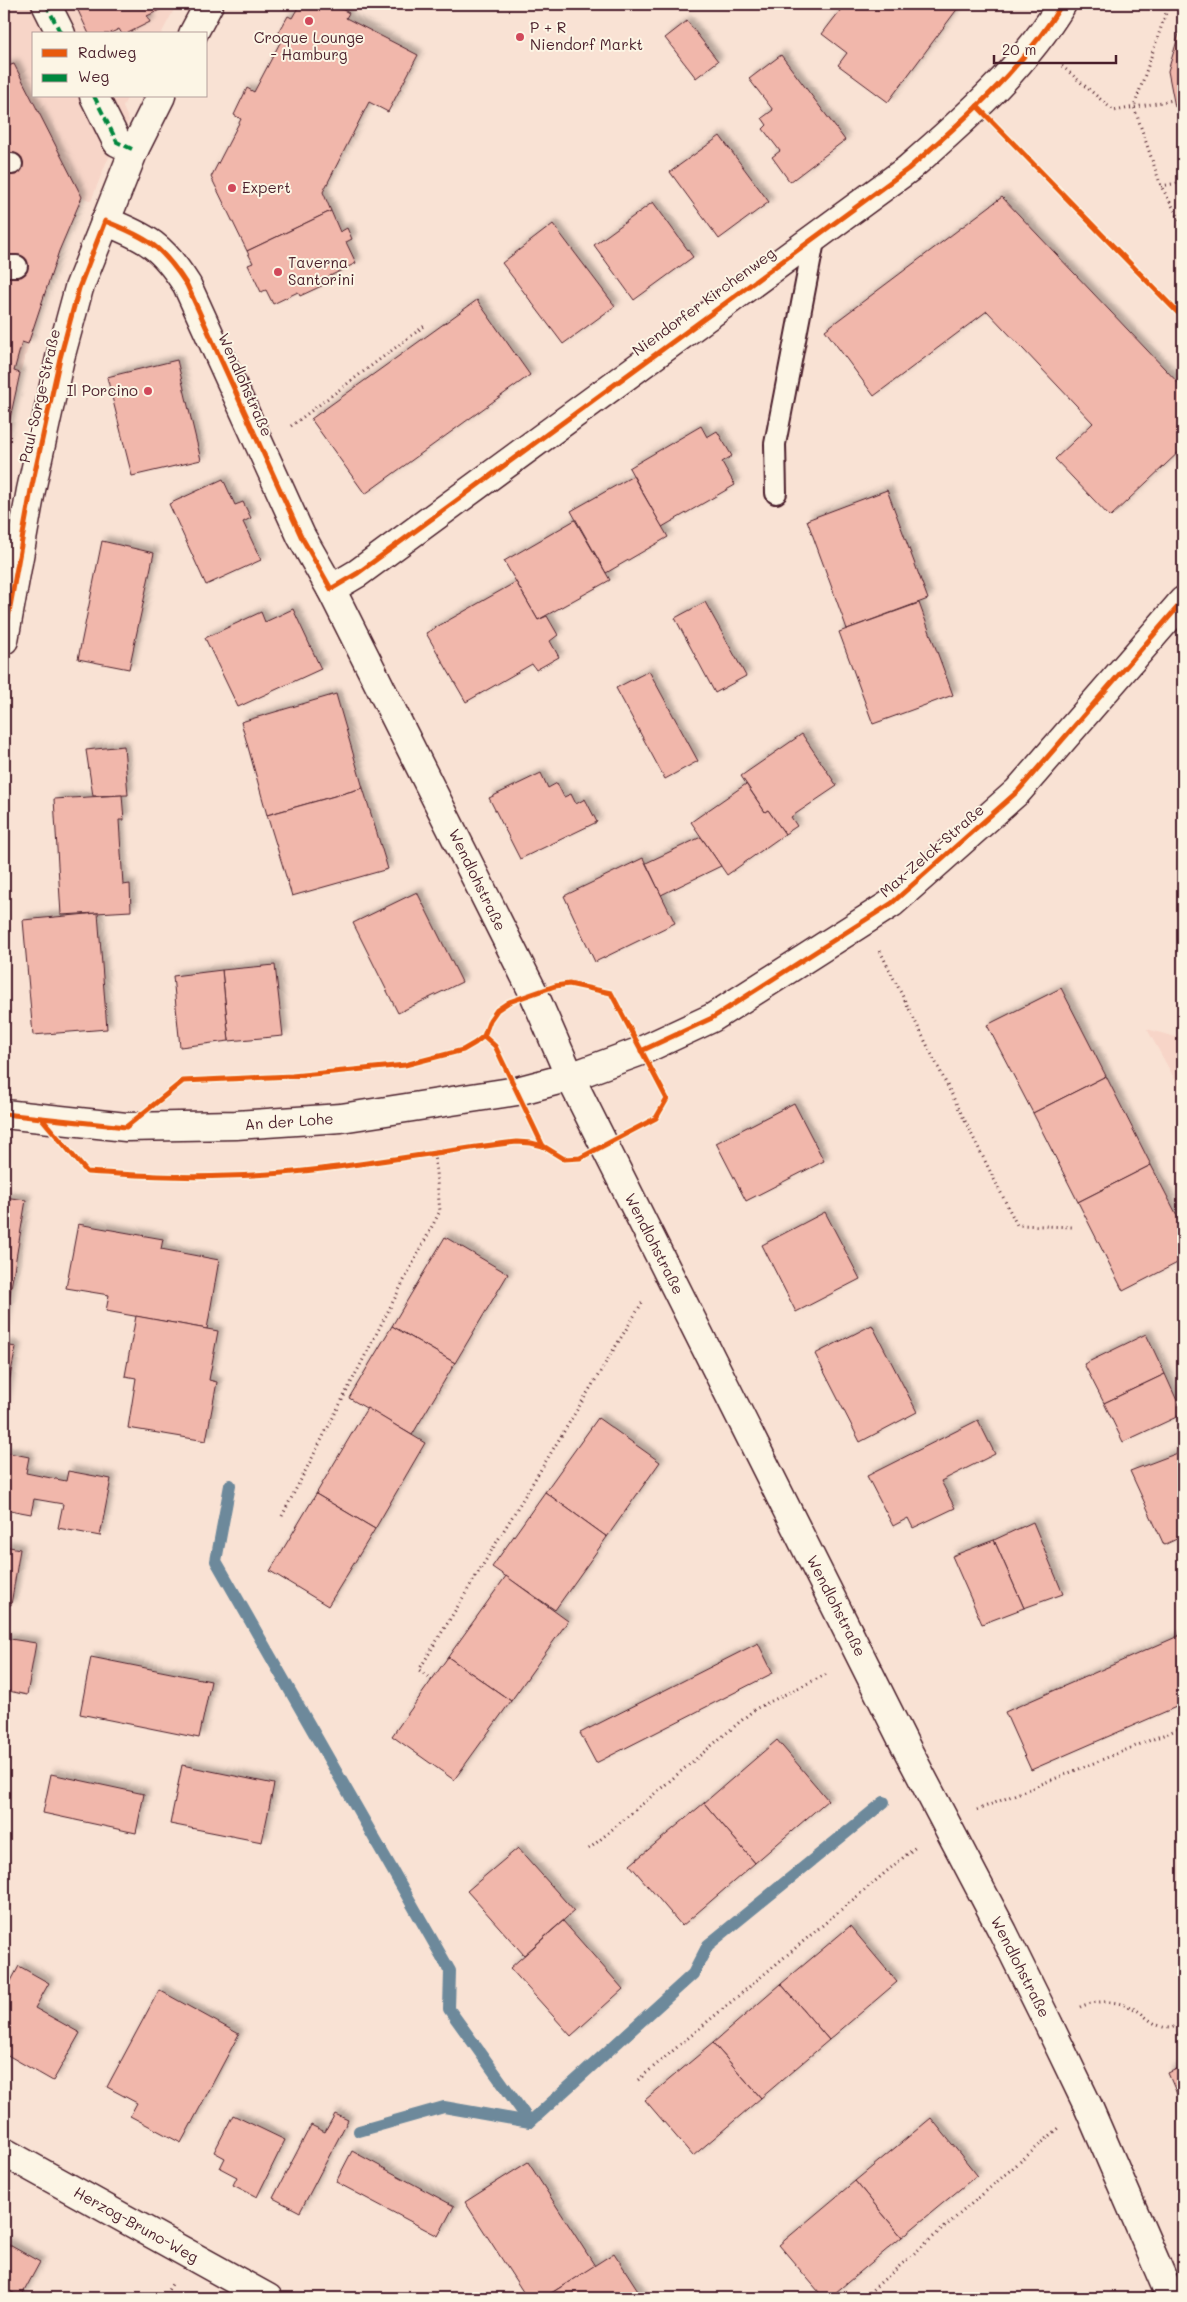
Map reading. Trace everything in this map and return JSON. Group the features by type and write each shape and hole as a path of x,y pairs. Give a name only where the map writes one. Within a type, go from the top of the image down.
{"street":[{"path":"46,4 60,32"},
{"path":"194,32 209,4"},
{"name":"Niendorfer Kirchenweg","path":"331,589 358,573 908,169 977,106 1035,43 1062,4"},
{"path":"95,98 117,142 134,150"},
{"name":"Paul-Sorge-Straße","path":"4,640 32,490 60,358 79,288 134,150 160,98"},
{"name":"Wendlohstraße","path":"105,221 138,234 153,243 174,265 187,285 301,536 331,589 534,994 570,1077 944,1823 1003,1932 1047,2021 1087,2104 1171,2298"},
{"name":"Max-Zelck-Straße","path":"570,1077 641,1051 712,1018 892,904 1018,791 1183,601"},
{"name":"An der Lohe","path":"4,1114 43,1120 126,1127 236,1125 341,1118 517,1091 570,1077"},
{"name":"Herzog-Bruno-Weg","path":"4,2152 268,2298"}],"lane":[{"path":"776,493 775,444 815,236"}],"path":[{"path":"1169,4 1134,108 1161,186 1183,225"},
{"path":"1035,43 1114,111 1174,100"},
{"path":"1161,186 1183,182"},
{"path":"260,448 427,324"},
{"path":"865,921 1017,1225 1073,1227"},
{"path":"282,1516 440,1211 434,1153"},
{"path":"432,1680 418,1670 665,1266"},
{"path":"589,1850 755,1709 862,1657"},
{"path":"638,2080 944,1823 1183,1727"},
{"path":"1047,2021 1087,2004 1104,2002 1121,2004 1140,2012 1151,2023 1170,2028 1183,2022"},
{"path":"865,2296 1087,2104"}],"shaded area":[{"path":"4,4 177,4 162,32 32,32 32,98 127,98 123,107 129,121 106,163 91,201 82,197 59,251 20,373 4,446"},
{"path":"1147,1029 1183,1039 1183,1094"}],"building":[{"path":"75,4 172,4 147,16 150,22 130,32 121,32 119,29 113,32 88,32"},
{"path":"300,4 318,4 323,6 325,4 332,4 349,13 346,18 418,55 388,112 369,102 323,192 331,211 247,251 211,177 241,119 234,115 247,88 254,92 283,37 278,34 288,16 292,18"},
{"path":"845,4 961,4 888,102 838,65 847,53 822,34"},
{"path":"1183,20 1183,111 1182,105 1175,107 1168,71"},
{"path":"687,21 718,61 696,78 665,38"},
{"path":"781,55 845,140 790,182 772,157 780,151 763,129 767,125 762,118 773,110 749,79"},
{"path":"4,64 5,67 14,64 82,197 59,251 28,344 22,342 14,371 20,373 4,446"},
{"path":"720,136 769,202 719,239 670,172"},
{"path":"1002,197 1183,388 1183,448 1110,517 1055,459 1093,423 987,311 874,396 825,330"},
{"path":"653,202 693,257 634,300 594,245"},
{"path":"331,211 340,232 347,228 352,239 346,242 356,263 328,277 330,282 300,296 298,292 273,304 266,290 261,292 248,265 253,263 247,251"},
{"path":"553,224 615,306 563,344 502,263"},
{"path":"477,300 530,375 365,494 311,419"},
{"path":"177,360 201,460 132,476 107,377"},
{"path":"701,426 707,437 717,431 732,456 722,462 735,485 662,527 629,468"},
{"path":"633,476 668,537 606,573 571,511"},
{"path":"223,479 235,505 243,502 251,518 243,522 261,560 206,585 169,504"},
{"path":"887,490 928,599 847,629 807,520"},
{"path":"575,520 610,580 538,620 504,561"},
{"path":"102,541 154,553 129,669 78,659"},
{"path":"516,582 538,620 547,616 558,635 550,641 559,657 536,670 532,664 466,702 426,633"},
{"path":"705,602 746,676 715,693 675,618"},
{"path":"919,603 953,695 873,724 839,632"},
{"path":"293,609 321,669 238,707 205,638 261,612 265,622"},
{"path":"649,671 698,761 665,779 616,688"},
{"path":"336,694 363,788 267,815 241,722"},
{"path":"802,734 837,786 791,817 797,826 785,834 768,810 765,812 741,776"},
{"path":"124,746 128,795 93,796 86,750"},
{"path":"541,773 548,788 557,783 564,797 571,794 576,804 585,799 597,822 520,859 489,798"},
{"path":"746,784 765,812 768,810 785,834 727,875 691,822"},
{"path":"363,788 388,869 292,896 267,815"},
{"path":"122,795 124,820 119,820 123,885 130,884 131,911 61,915 54,799"},
{"path":"701,837 721,866 661,895 646,863"},
{"path":"643,858 675,923 595,962 564,896"},
{"path":"417,892 462,982 398,1013 353,923"},
{"path":"98,913 107,1029 33,1035 23,920"},
{"path":"275,965 283,1036 229,1041 222,970"},
{"path":"222,970 229,1041 180,1047 173,976"},
{"path":"1061,988 1106,1076 1033,1113 987,1025"},
{"path":"1106,1076 1151,1165 1078,1202 1033,1113"},
{"path":"794,1103 824,1161 746,1201 716,1143"},
{"path":"1151,1165 1183,1227 1183,1260 1123,1291 1078,1202"},
{"path":"4,1197 26,1200 4,1329"},
{"path":"825,1212 860,1279 796,1312 762,1245"},
{"path":"78,1224 163,1239 161,1249 219,1260 207,1329 106,1311 109,1295 66,1288"},
{"path":"445,1237 508,1274 455,1363 392,1326"},
{"path":"136,1316 218,1331 209,1380 217,1382 206,1441 128,1428 136,1378 125,1376"},
{"path":"872,1325 917,1412 860,1442 815,1354"},
{"path":"392,1326 455,1363 412,1435 349,1398"},
{"path":"1146,1334 1165,1374 1104,1403 1084,1364"},
{"path":"4,1345 16,1347 4,1407"},
{"path":"1165,1374 1183,1414 1123,1442 1104,1403"},
{"path":"367,1408 425,1443 375,1529 316,1494"},
{"path":"598,1418 660,1462 607,1537 545,1492"},
{"path":"978,1420 995,1454 941,1481 955,1508 913,1528 908,1518 893,1526 867,1476"},
{"path":"1183,1451 1183,1536 1164,1545 1130,1471"},
{"path":"4,1452 29,1457 26,1473 66,1481 68,1471 111,1479 100,1536 58,1528 63,1504 34,1499 31,1514 4,1509"},
{"path":"545,1492 607,1537 555,1610 492,1567"},
{"path":"316,1494 375,1529 328,1606 270,1571"},
{"path":"1033,1522 1063,1594 1024,1608 994,1540"},
{"path":"994,1540 1024,1608 982,1624 952,1556"},
{"path":"4,1546 20,1549 11,1605 4,1604"},
{"path":"506,1576 568,1621 511,1701 448,1657"},
{"path":"1183,1634 1183,1704 1031,1770 1005,1712"},
{"path":"4,1638 36,1643 27,1695 4,1690"},
{"path":"758,1643 773,1673 596,1763 580,1733"},
{"path":"91,1657 211,1681 199,1738 80,1714"},
{"path":"448,1657 511,1701 454,1780 392,1736"},
{"path":"777,1740 828,1800 755,1863 704,1803"},
{"path":"182,1765 274,1784 262,1842 170,1824"},
{"path":"51,1774 144,1794 136,1833 43,1813"},
{"path":"704,1803 755,1863 682,1926 630,1865"},
{"path":"518,1848 574,1911 524,1955 467,1891"},
{"path":"563,1921 623,1989 571,2036 510,1968"},
{"path":"850,1926 897,1982 829,2040 781,1984"},
{"path":"19,1966 49,1983 35,2008 80,2033 53,2081 4,2053 4,1994"},
{"path":"781,1984 829,2040 761,2098 713,2043"},
{"path":"159,1990 239,2034 181,2143 130,2116 137,2103 107,2087"},
{"path":"713,2043 761,2098 693,2156 645,2100"},
{"path":"1183,2066 1183,2108 1168,2073"},
{"path":"335,2114 348,2120 300,2212 273,2198 311,2125 325,2132"},
{"path":"233,2115 285,2140 257,2197 233,2185 237,2177 220,2168 225,2158 214,2152"},
{"path":"931,2118 977,2175 902,2237 855,2181"},
{"path":"352,2151 454,2206 438,2236 336,2182"},
{"path":"528,2162 595,2266 543,2298 527,2298 465,2202"},
{"path":"855,2181 902,2237 829,2298 824,2298 779,2245"},
{"path":"4,2242 40,2262 21,2297 4,2288"},
{"path":"614,2253 643,2298 553,2298 550,2294"},
{"path":"4,2288 21,2297 21,2298 4,2298"}],"waterway":[{"path":"230,1485 216,1561 450,1971 449,2009 530,2122"},
{"path":"359,2131 444,2107 530,2122 693,1974 708,1945 884,1802"}],"marked path":[{"path":"46,4 60,32"},
{"path":"95,98 117,142 134,150"}],"cycle path":[{"path":"4,640 31,490 60,358 79,288 105,221 143,238 153,245 170,261 187,285 301,536 331,589 358,573 908,169 950,132 1011,71 1030,50 1062,4"},
{"path":"977,106 1183,318"},
{"path":"641,1051 712,1018 892,903 1018,791 1183,601"},
{"path":"4,1114 126,1127 183,1081 292,1076 405,1065 463,1050 484,1036 490,1020 497,1010 509,1002 555,986 569,984 611,993 667,1099 656,1118 580,1158 564,1159 543,1146 517,1142 336,1167 209,1177 87,1172 43,1120"},
{"path":"484,1036 495,1046 543,1146"}],"place":[{"name":"Croque Lounge - Hamburg","path":"309,21"},
{"name":"P + R Niendorf Markt","path":"520,37"},
{"name":"Expert","path":"232,188"},
{"name":"Taverna Santorini","path":"278,272"},
{"name":"Il Porcino","path":"148,391"}]}
